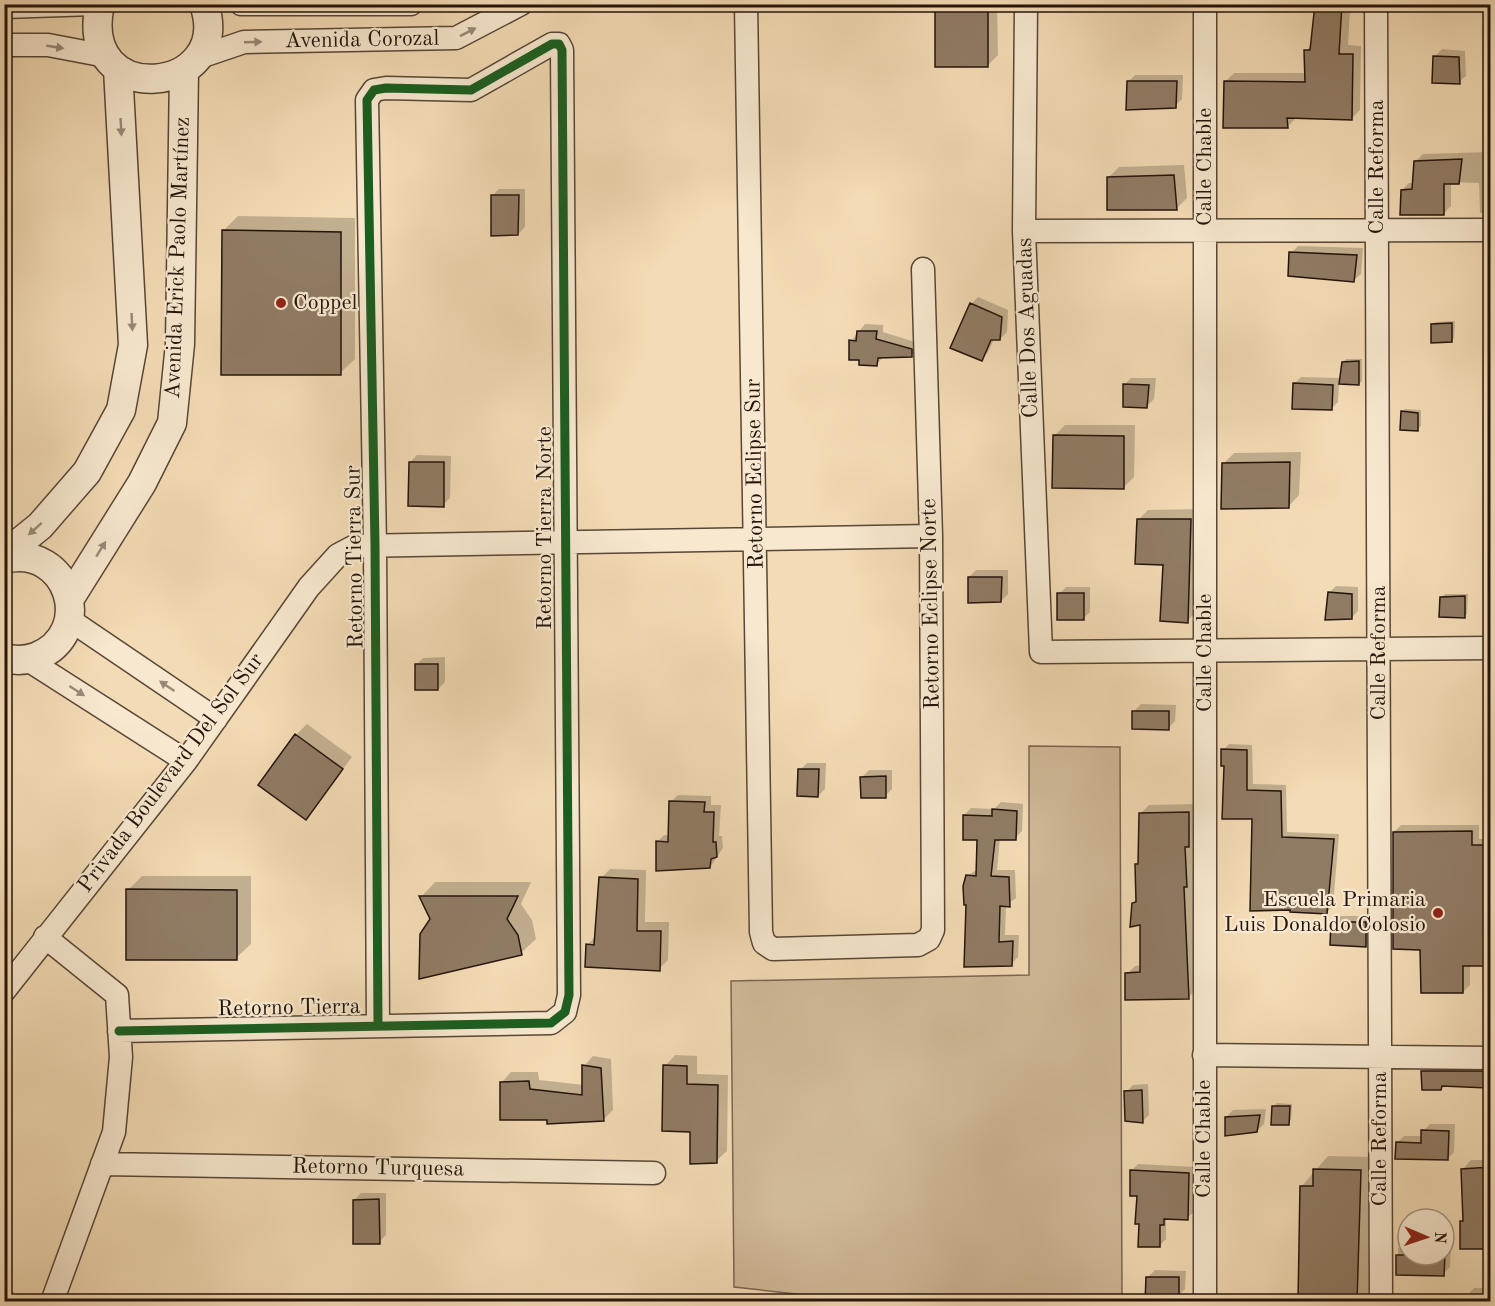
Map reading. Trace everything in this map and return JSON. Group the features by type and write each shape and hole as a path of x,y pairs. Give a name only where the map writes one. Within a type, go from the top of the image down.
{"street":[{"path":"4,7 94,4"},
{"name":"Avenida Erick Paolo Martínez","path":"4,557 40,526 87,472 121,410 133,345 112,62 98,40 96,22 100,4"},
{"path":"4,45 48,45 112,62 133,78 151,81 168,79 191,64 205,44 208,29 204,4"},
{"name":"Avenida Corozal","path":"241,4 411,4"},
{"name":"Avenida Corozal","path":"191,64 244,42 456,38 521,4"},
{"name":"Retorno Eclipse Sur","path":"746,4 761,932 764,944"},
{"name":"Calle Dos Aguadas","path":"1026,4 1024,231 1041,652 1205,652"},
{"name":"Calle Chable","path":"1205,4 1205,1302"},
{"name":"Calle Reforma","path":"1376,4 1381,1302"},
{"name":"Retorno Tierra Sur","path":"378,1026 375,545 367,100 374,90 471,90 552,44 559,44"},
{"name":"Retorno Tierra Norte","path":"559,44 562,62 569,995 565,1012"},
{"name":"Avenida Erick Paolo Martínez","path":"11,660 47,652 62,639 70,609 142,483 172,423 180,344 191,64"},
{"path":"1024,231 1491,230"},
{"name":"Retorno Eclipse Norte","path":"764,944 773,949 918,945 929,939 933,930 931,536 923,269"},
{"path":"375,545 931,536"},
{"name":"Privada Boulevard Del Sol Sur","path":"4,991 186,761 309,587 338,555 355,546 375,545"},
{"path":"4,557 34,559 51,567 63,581 70,609 216,719"},
{"path":"1205,652 1491,648"},
{"path":"11,660 186,761"},
{"path":"45,937 117,995 121,1057 114,1132 52,1302"},
{"name":"Retorno Tierra","path":"119,1031 551,1023 565,1012"},
{"path":"1204,1055 1491,1058"},
{"name":"Retorno Turquesa","path":"102,1164 654,1173"}],"shaded area":[{"path":"1029,746 1120,747 1122,1301 868,1302 734,1287 731,981 1029,975"}],"building":[{"path":"935,4 988,4 988,67 935,67"},
{"path":"1315,4 1342,4 1339,54 1353,54 1352,120 1287,118 1288,128 1223,128 1224,81 1305,82 1304,50 1310,50"},
{"path":"1433,56 1459,57 1460,84 1432,83"},
{"path":"1127,81 1177,81 1176,108 1126,110"},
{"path":"1462,159 1459,184 1444,184 1444,215 1400,215 1401,190 1412,189 1414,161"},
{"path":"1174,175 1177,210 1107,210 1107,177"},
{"path":"491,195 519,195 518,235 491,236"},
{"name":"Coppel","path":"222,230 341,232 341,375 221,375"},
{"path":"1289,252 1357,255 1354,282 1288,276"},
{"path":"970,303 1002,317 1000,340 991,340 982,361 950,348"},
{"path":"1452,323 1452,342 1431,343 1431,324"},
{"path":"857,331 877,331 876,339 912,349 912,357 878,358 877,366 859,365 859,360 849,360 849,340 856,341"},
{"path":"1359,361 1359,385 1339,384 1342,362"},
{"path":"1293,383 1333,385 1332,410 1292,409"},
{"path":"1123,384 1149,385 1147,408 1123,407"},
{"path":"1401,411 1418,413 1418,431 1400,430"},
{"path":"1053,435 1124,436 1124,489 1052,488"},
{"path":"409,462 444,462 444,507 408,506"},
{"path":"1290,462 1289,508 1221,509 1222,463"},
{"path":"1137,519 1191,519 1188,623 1160,621 1163,565 1135,564"},
{"path":"968,577 1002,577 1001,602 968,603"},
{"path":"1328,592 1352,594 1352,619 1325,620"},
{"path":"1057,593 1084,593 1084,620 1057,620"},
{"path":"1465,596 1465,618 1439,617 1440,597"},
{"path":"415,664 438,664 438,690 415,690"},
{"path":"1132,711 1169,711 1169,730 1132,729"},
{"path":"295,734 343,769 306,820 258,785"},
{"path":"1221,749 1247,750 1247,790 1281,791 1282,837 1334,839 1327,914 1290,912 1290,910 1250,911 1252,819 1222,819 1224,766 1221,766"},
{"path":"798,769 819,769 818,797 797,796"},
{"path":"886,776 886,798 861,798 860,777"},
{"path":"669,801 705,802 704,812 714,812 713,842 716,842 717,857 711,859 710,868 656,871 656,841 668,842"},
{"path":"992,809 1017,811 1016,840 995,840 991,876 1009,877 1010,907 1000,906 999,942 1013,941 1012,966 964,967 966,905 964,905 963,886 966,875 976,876 977,840 963,840 963,815 992,816"},
{"path":"1189,812 1189,847 1185,847 1187,887 1184,887 1189,999 1125,1000 1125,973 1140,972 1140,925 1130,927 1132,903 1136,902 1135,864 1138,864 1139,813"},
{"name":"Escuela Primaria Luis Donaldo Colosio","path":"1472,831 1472,845 1491,845 1491,966 1463,966 1463,993 1421,993 1420,950 1393,949 1393,832"},
{"path":"599,877 638,879 637,931 661,931 660,971 585,967 586,944 594,945"},
{"path":"126,889 237,890 237,960 126,960"},
{"path":"419,896 518,896 507,919 518,935 522,955 419,979 420,934 430,919"},
{"path":"1331,922 1366,922 1366,947 1330,945"},
{"path":"582,1065 601,1068 604,1121 547,1124 547,1120 500,1120 500,1082 529,1081 530,1089 582,1095"},
{"path":"663,1065 687,1066 687,1084 718,1085 717,1163 690,1164 690,1132 662,1131"},
{"path":"1421,1071 1487,1071 1487,1088 1442,1086 1441,1090 1422,1090"},
{"path":"1142,1090 1143,1123 1125,1121 1124,1091"},
{"path":"1272,1106 1290,1106 1289,1125 1271,1125"},
{"path":"1260,1115 1257,1132 1225,1136 1225,1117"},
{"path":"1421,1130 1449,1131 1448,1160 1395,1159 1396,1142 1421,1143"},
{"path":"1491,1167 1491,1249 1460,1249 1460,1221 1463,1221 1461,1169"},
{"path":"1313,1169 1361,1170 1357,1302 1298,1302 1300,1186 1313,1186"},
{"path":"1130,1170 1189,1173 1188,1220 1164,1219 1164,1225 1160,1225 1160,1247 1138,1247 1139,1224 1135,1224 1137,1196 1130,1196"},
{"path":"379,1199 380,1244 353,1244 353,1200"},
{"path":"1396,1267 1444,1267 1444,1276 1396,1275"},
{"path":"1146,1277 1179,1277 1179,1298 1166,1297 1165,1302 1145,1302"}],"cycle path":[{"path":"119,1031 551,1023 565,1012 569,995 562,50 559,44 552,44 471,90 386,88 374,90 367,100 375,545 378,1026"}],"place":[{"name":"Coppel","path":"281,303"},
{"name":"Escuela Primaria Luis Donaldo Colosio","path":"1438,913"}]}
